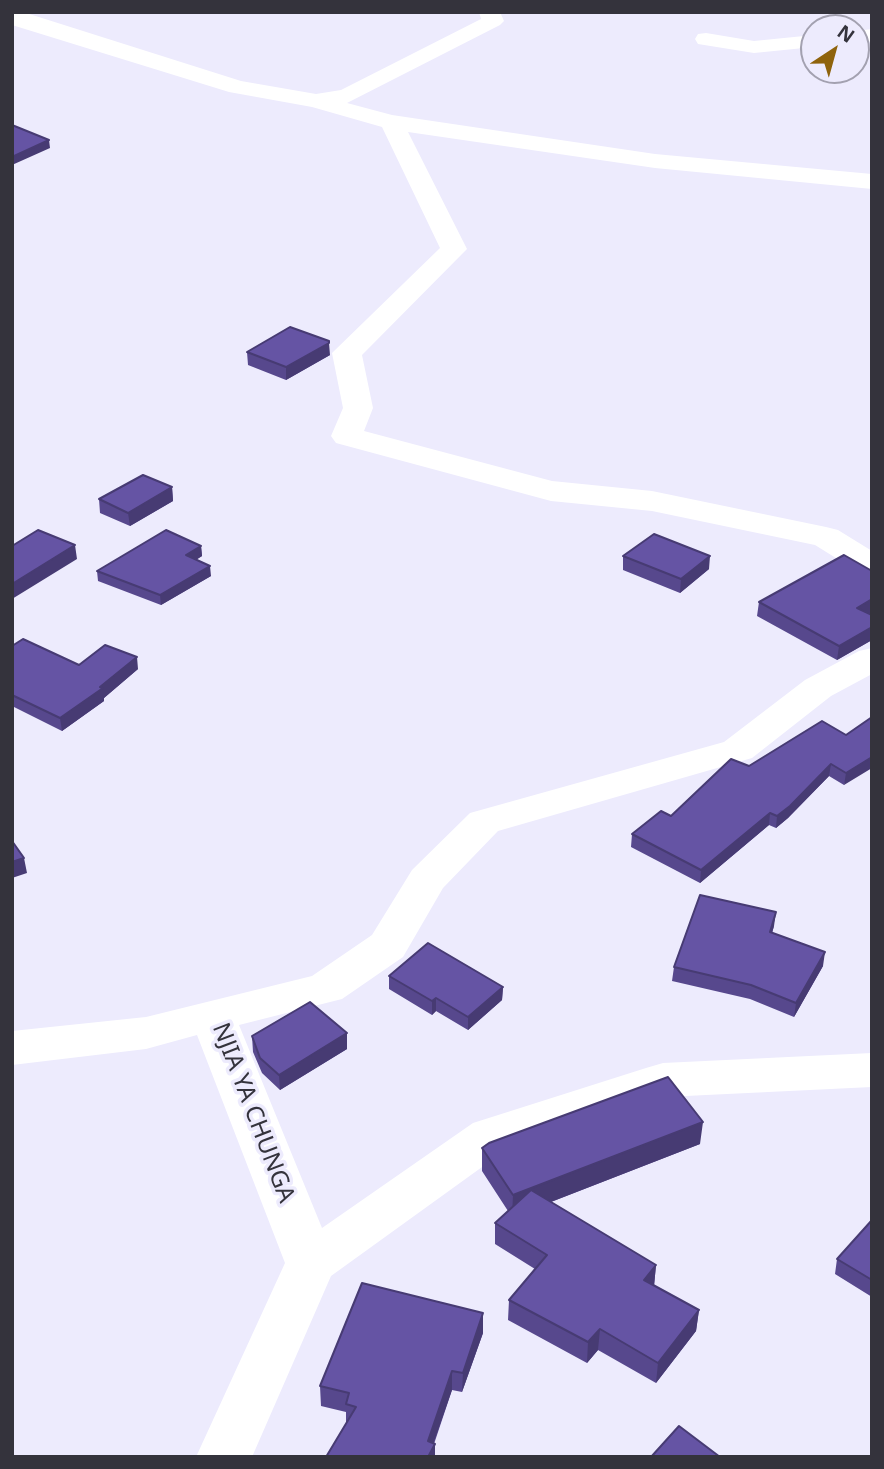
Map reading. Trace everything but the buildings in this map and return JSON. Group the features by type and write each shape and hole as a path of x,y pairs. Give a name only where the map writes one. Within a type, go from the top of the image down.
{"street":[{"path":"314,102 347,96 392,75 485,26 493,20 489,12"},
{"path":"15,19 237,87 314,102 391,122 656,161 872,183"},
{"path":"706,39 754,47 800,42"},
{"path":"391,122 454,249 347,354 358,408 347,436 551,491 652,501 826,537 872,566"},
{"name":"NJIA YA CHUNGA","path":"311,1263 212,1016 326,988 388,946 427,880 484,822 738,750 818,688 872,659"},
{"path":"12,1048 146,1033 212,1016"},
{"path":"224,1457 311,1263 490,1136 663,1080 872,1070"}]}
